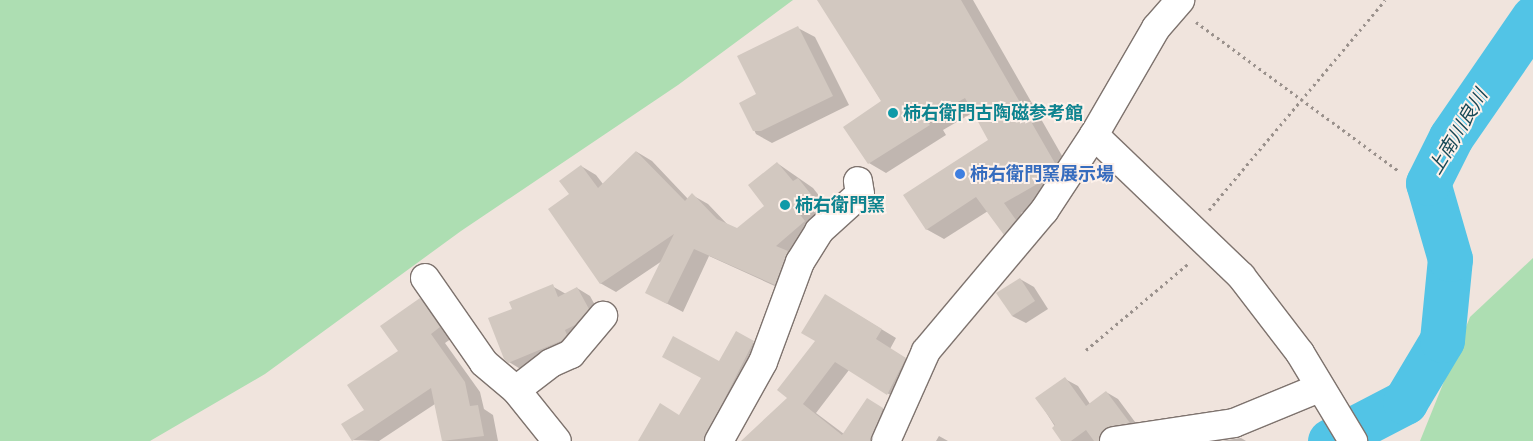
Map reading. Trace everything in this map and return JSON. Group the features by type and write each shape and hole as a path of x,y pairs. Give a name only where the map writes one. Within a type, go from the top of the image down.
{"street":[{"path":"886,441 926,351 1044,211 1094,135 1156,28 1187,10"},
{"path":"1094,135 1241,276 1300,353 1319,388 1353,441"},
{"path":"719,441 763,362 800,262 819,231 860,194 858,181"},
{"path":"426,278 484,363 516,390 557,441"},
{"path":"516,390 551,363 571,354 604,316"},
{"path":"1114,441 1234,423 1319,388"}],"path":[{"path":"1086,350 1200,237 1303,97 1385,0"},
{"path":"1187,10 1400,171"}],"green space":[{"path":"0,0 793,0 678,85 461,231 265,374 150,441 0,441"},
{"path":"1533,258 1533,441 1420,441 1470,317"}],"building":[{"path":"817,0 961,0 1056,165 1046,179 1004,203 1016,220 1004,235 976,197 926,230 903,195 988,140 965,98 926,120 930,125 868,164 843,127 881,101"},
{"path":"798,26 833,96 761,131 753,131 739,103 756,94 737,56"},
{"path":"636,151 685,201 692,193 717,219 737,228 764,206 748,185 777,162 793,181 798,178 814,198 798,212 805,221 776,246 788,251 775,285 694,249 667,304 645,293 674,234 600,284 548,209 569,194 559,181 581,165 598,188"},
{"path":"1020,278 1035,301 1012,316 996,293"},
{"path":"553,284 558,297 577,287 589,309 575,325 565,330 567,335 561,341 508,363 504,359 488,318 512,309 509,302"},
{"path":"825,294 882,329 876,339 906,358 887,395 835,362 803,404 842,435 867,398 883,408 871,441 741,441 787,398 777,390 815,341 801,333"},
{"path":"420,298 440,327 431,334 465,382 470,406 478,405 484,436 442,441 431,388 352,441 341,424 364,410 347,385 398,351 380,326"},
{"path":"736,331 754,341 703,441 638,441 660,403 679,415 701,378 662,357 673,336 719,361"},
{"path":"1065,377 1086,406 1106,391 1130,423 1105,429 1099,441 1094,441 1086,430 1071,441 1061,441 1052,428 1055,425 1035,398"}],"waterway":[{"name":"上南川良川","path":"1330,441 1405,402 1442,340 1450,259 1428,183 1451,137 1533,18"}],"place":[{"name":"柿右衛門古陶磁参考館","path":"893,113"},
{"name":"柿右衛門窯展示場","path":"960,174"},
{"name":"柿右衛門窯","path":"785,205"}]}
